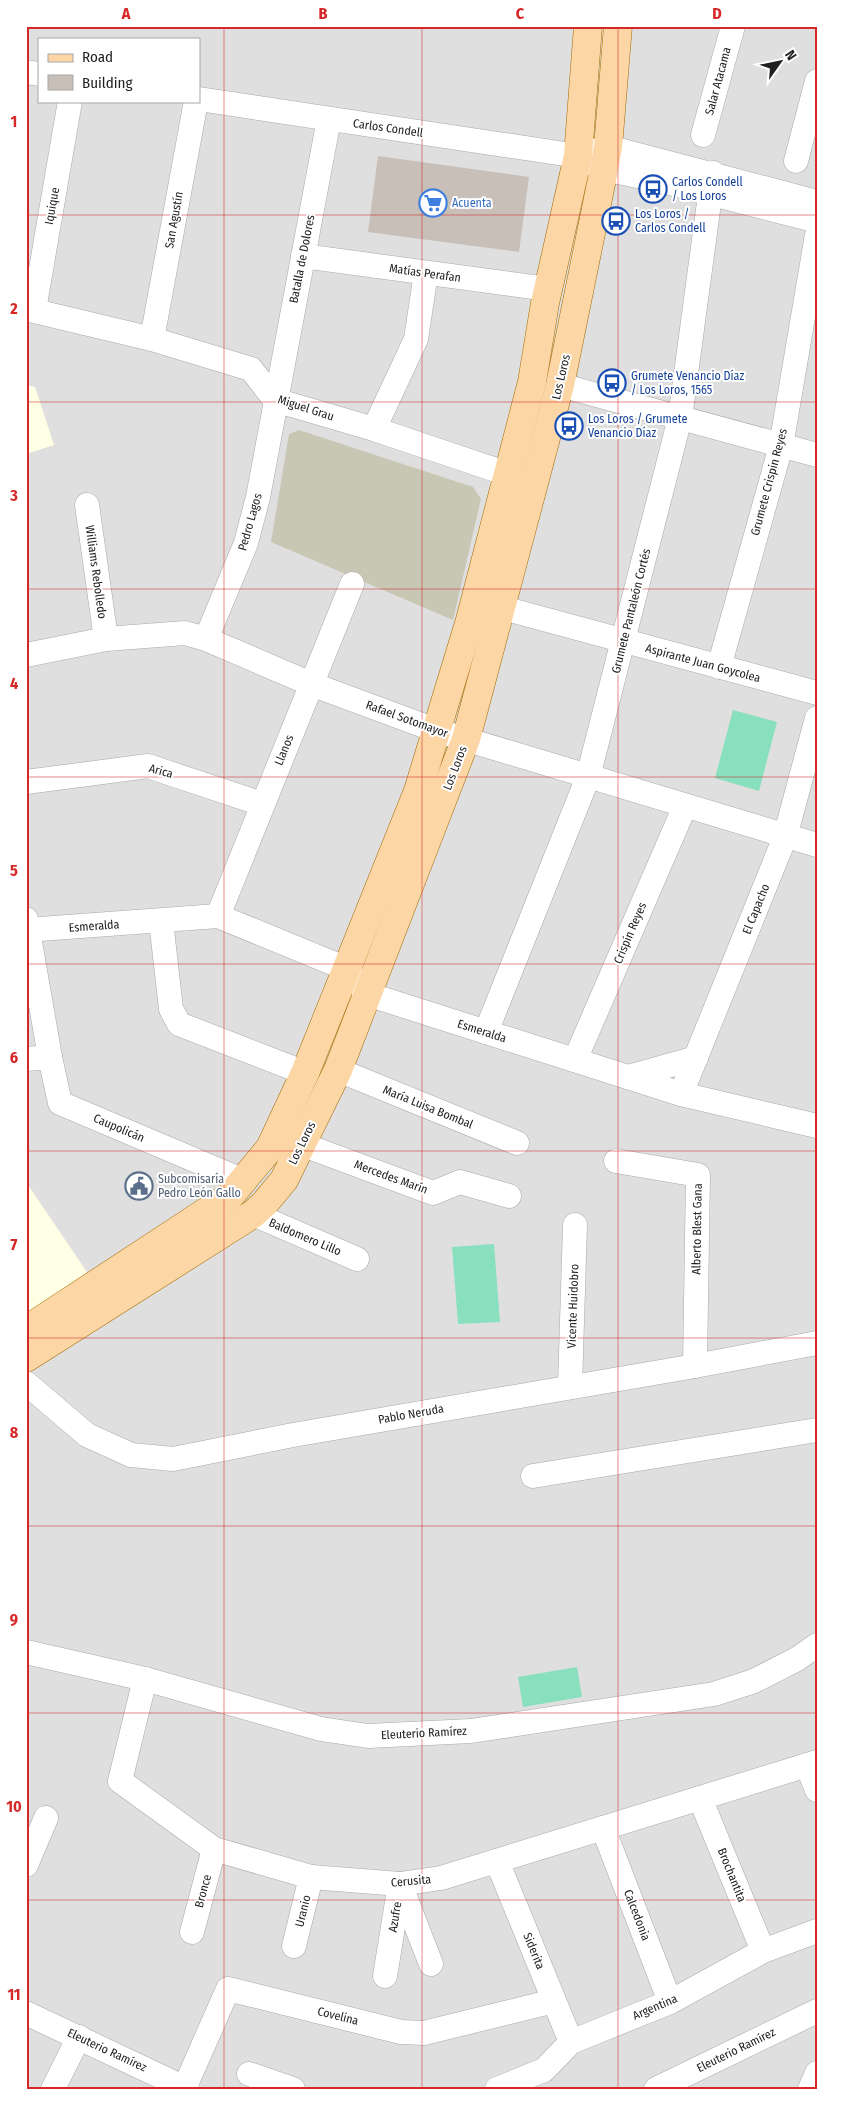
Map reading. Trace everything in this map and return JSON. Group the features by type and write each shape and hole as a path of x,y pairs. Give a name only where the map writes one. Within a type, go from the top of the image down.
{"main road":[{"path":"26,1330 230,1196 270,1148 305,1073 418,791 438,731 470,620 532,382 548,289 578,156 588,26"},
{"name":"Los Loros","path":"26,1358 253,1214 264,1204 284,1180 338,1070 466,740 502,608 560,385 606,158 618,26"}],"street":[{"name":"Salar Atacama","path":"703,135 732,26"},
{"path":"796,161 817,81"},
{"name":"Carlos Condell","path":"200,98 578,156 606,158 712,183 817,202"},
{"name":"Iquique","path":"30,310 70,102"},
{"name":"San Agustín","path":"152,339 196,102"},
{"name":"Batalla de Dolores","path":"275,400 329,119"},
{"name":"Carlos Condell","path":"712,183 817,221"},
{"name":"Grumete Pantaleón Cortés","path":"486,1032 588,777 680,418 712,183"},
{"name":"Grumete Crispin Reyes","path":"719,667 781,446 817,235"},
{"name":"Matías Perafan","path":"303,256 548,289"},
{"path":"374,429 416,339 426,273"},
{"name":"Miguel Grau","path":"30,310 152,339 252,369 275,400 374,429 508,474"},
{"path":"560,385 817,455"},
{"name":"Pedro Lagos","path":"206,639 246,543 258,497 275,400"},
{"name":"Williams Rebolledo","path":"87,505 106,639"},
{"name":"Llanos","path":"218,916 310,684 352,584"},
{"name":"Aspirante Juan Goycolea","path":"502,608 817,693"},
{"name":"Rafael Sotomayor","path":"26,656 106,639 185,633 206,639 310,684 438,731 785,837 817,845"},
{"name":"El Capacho","path":"681,1094 785,837 817,718"},
{"name":"Arica","path":"26,782 148,766 262,804"},
{"name":"Crispín Reyes","path":"575,1060 685,806"},
{"name":"Esmeralda","path":"27,927 161,921 218,916 347,969 368,994 681,1094 817,1126"},
{"path":"161,921 171,1009 179,1024 305,1073"},
{"path":"26,1059 50,1057 27,927"},
{"name":"Caupolicán","path":"50,1057 60,1104 244,1181"},
{"path":"628,1077 696,1058"},
{"name":"María Luisa Bombal","path":"338,1070 517,1143"},
{"name":"Mercedes Marín","path":"301,1144 433,1193 460,1182 510,1196"},
{"name":"Alberto Blest Gana","path":"616,1161 698,1175 695,1366"},
{"name":"Baldomero Lillo","path":"253,1214 357,1259"},
{"name":"Vicente Huidobro","path":"570,1386 576,1225"},
{"name":"Pablo Neruda","path":"26,1383 87,1435 131,1455 173,1459 293,1435 695,1366 817,1343"},
{"path":"533,1476 817,1430"},
{"name":"Eleuterio Ramírez","path":"26,1652 145,1679 321,1729 368,1736 471,1731 714,1694 754,1681 797,1659 817,1645"},
{"name":"Cerusita","path":"145,1679 120,1782 214,1849 312,1876 400,1884 441,1878 812,1764"},
{"path":"812,1764 817,1790"},
{"name":"Brochantita","path":"700,1798 763,1951"},
{"path":"26,1865 46,1818"},
{"name":"Calcedonia","path":"603,1828 670,2002"},
{"name":"Bronce","path":"192,1932 214,1849"},
{"name":"Siderita","path":"497,1861 571,2042"},
{"name":"Uranio","path":"294,1946 312,1876"},
{"name":"Azufre","path":"400,1884 431,1964"},
{"name":"Azufre","path":"385,1976 400,1884"},
{"name":"Argentina","path":"498,2089 544,2070 571,2042 670,2002 763,1951 817,1931"},
{"name":"Covelina","path":"185,2088 228,1989 400,2032 424,2032 554,2001"},
{"name":"Eleuterio Ramírez","path":"656,2089 688,2080 817,2011"},
{"name":"Eleuterio Ramírez","path":"26,2012 185,2088"},
{"path":"53,2089 79,2037"},
{"path":"810,2089 817,2073"},
{"path":"249,2074 293,2089"}],"shaded area":[{"path":"26,26 817,26 817,2089 26,2089"},
{"path":"26,385 35,387 54,445 26,454"},
{"path":"299,430 473,487 481,499 453,620 271,542 289,434"},
{"path":"26,1182 91,1278 26,1316"}],"green space":[{"path":"733,710 777,722 759,791 715,778"},
{"path":"494,1244 500,1322 458,1324 452,1247"},
{"path":"577,1667 582,1697 523,1707 518,1677"}],"building":[{"path":"378,156 529,177 519,252 368,232"}],"place":[{"name":"Carlos Condell / Los Loros","path":"653,189"},
{"name":"Acuenta","path":"433,203"},
{"name":"Los Loros / Carlos Condell","path":"616,221"},
{"name":"Grumete Venancio Díaz / Los Loros, 1565","path":"612,383"},
{"name":"Los Loros / Grumete Venancio Díaz","path":"569,426"},
{"name":"Subcomisaría Pedro León Gallo","path":"139,1186"}]}
